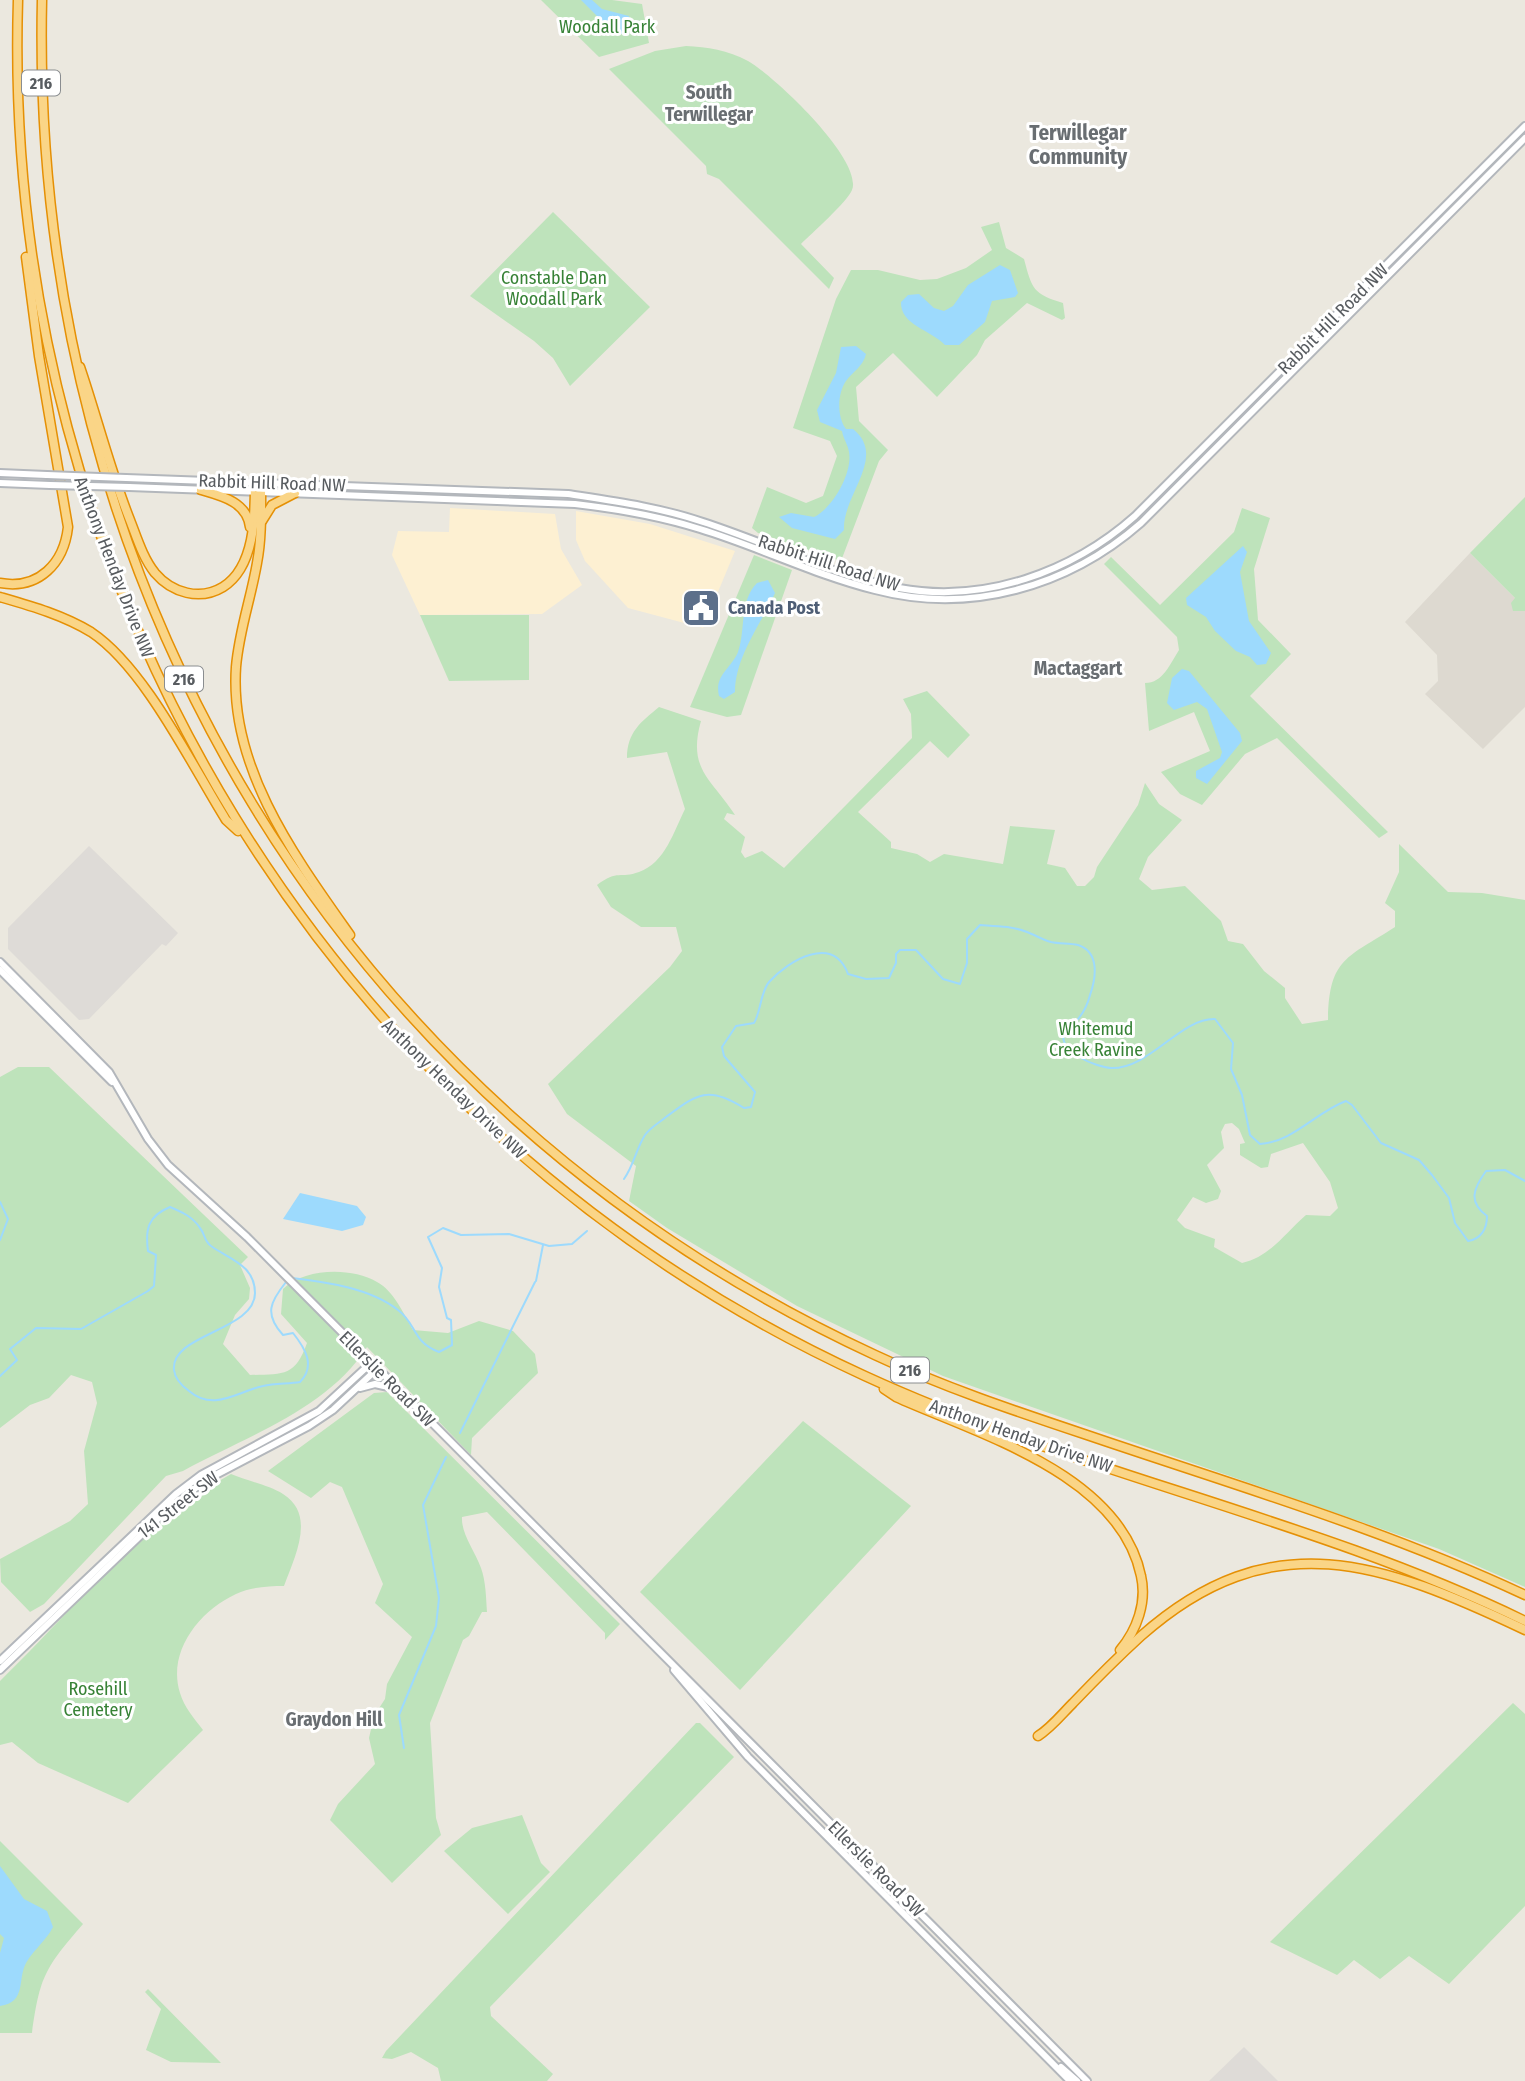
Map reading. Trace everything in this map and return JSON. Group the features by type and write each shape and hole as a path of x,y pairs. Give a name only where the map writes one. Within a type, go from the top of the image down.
{"highway":[{"name":"Anthony Henday Drive NW","path":"19,0 17,94 25,204 37,298 55,385 100,539 161,686 197,757 247,840 324,949 395,1035 522,1157 605,1223 696,1285 772,1331 870,1379 975,1422 1387,1562 1525,1621"},
{"name":"Anthony Henday Drive NW","path":"42,0 44,155 55,259 67,331 110,495 148,599 197,706 266,826 345,938 386,987 479,1085 582,1175 701,1261 799,1317 880,1357 960,1391 1378,1533 1525,1595"},
{"path":"0,583 29,582 51,569 65,548 68,527 38,356 23,224 25,204"},
{"path":"67,331 125,507 147,559 162,580 187,593 218,589 230,581 241,567 251,534 258,487"},
{"path":"258,487 260,527 257,565 236,668 236,707 242,743 253,774 280,827 329,906 386,987"},
{"path":"201,490 226,497 242,508 250,522 251,534"},
{"path":"260,527 269,507 295,493"},
{"path":"0,597 72,622 101,640 114,652 148,694 226,820 247,840"},
{"path":"870,1379 896,1397 1020,1451 1061,1473 1105,1511 1135,1554 1143,1591 1138,1620 1132,1634 1041,1728 1038,1736 1173,1609 1208,1587 1258,1569 1299,1562 1354,1566 1447,1597 1525,1630"}],"main road":[{"name":"Rabbit Hill Road NW","path":"2,472 258,487 568,494 682,515 858,577 900,588 953,591 1015,582 1067,563 1125,525 1525,126"},
{"name":"Rabbit Hill Road NW","path":"0,483 201,490 258,487 295,493 587,505 639,513 699,529 886,593 969,599 1028,588 1099,555 1141,523 1525,138"},
{"name":"Ellerslie Road SW","path":"0,962 99,1060 122,1093 148,1139 168,1165 279,1270 1087,2081"},
{"name":"Ellerslie Road SW","path":"0,970 122,1093"},
{"name":"141 Street SW","path":"0,1661 176,1494 201,1475 319,1411 371,1363"},
{"name":"141 Street SW","path":"0,1670 141,1533 187,1494 238,1461 309,1426 377,1369"},
{"path":"355,1390 375,1384 398,1390"},
{"name":"Ellerslie Road SW","path":"665,1657 748,1757 1070,2081"},
{"path":"1030,2041 1077,2081"}],"shaded area":[{"path":"450,508 555,514 561,549 582,585 542,614 420,615 392,555 398,531 449,532"},
{"path":"576,511 650,524 735,551 703,628 628,608 585,561 576,540"},
{"path":"1470,553 1525,608 1525,707 1483,749 1425,694 1438,681 1437,655 1405,622"},
{"path":"89,846 178,933 166,946 162,944 89,1019 79,1020 8,949 8,928"},
{"path":"1244,2047 1278,2081 1209,2081"}],"green space":[{"name":"Woodall Park","path":"541,0 612,0 642,4 649,43 599,57"},
{"path":"686,46 725,52 760,69 814,119 844,159 852,176 852,190 837,209 801,244 834,278 829,289 719,179 707,174 706,166 609,69 655,51"},
{"name":"Constable Dan Woodall Park","path":"553,212 650,307 570,386 553,358 534,341 470,296"},
{"path":"999,222 1006,248 1024,259 1035,289 1045,297 1063,303 1065,318 1062,320 1027,303 985,340 977,355 937,397 893,353 856,387 859,421 888,450 879,461 841,561 758,533 752,528 767,487 806,503 823,496 837,456 830,441 793,428 836,299 851,270 878,270 920,280 937,279 966,268 992,250 981,227"},
{"path":"1525,497 1525,611 1513,611 1511,603 1515,598 1470,553"},
{"path":"1242,508 1270,518 1254,569 1258,620 1291,654 1250,696 1388,832 1379,838 1277,738 1245,754 1202,805 1180,794 1161,772 1210,751 1194,712 1149,731 1145,683 1157,680 1169,667 1179,650 1177,637 1104,564 1111,557 1160,605 1234,532"},
{"path":"754,555 792,570 741,715 727,717 690,707"},
{"path":"420,615 529,615 529,680 449,681"},
{"name":"Whitemud Creek Ravine","path":"927,691 970,735 948,758 930,741 858,812 891,842 891,848 917,854 930,862 944,854 1003,864 1010,826 1055,830 1047,864 1065,868 1077,886 1085,886 1094,877 1097,867 1138,805 1145,783 1159,804 1182,820 1148,857 1139,879 1152,890 1185,886 1221,921 1228,941 1243,944 1264,971 1285,988 1285,998 1302,1024 1328,1020 1332,984 1344,962 1395,927 1395,911 1385,903 1399,872 1399,844 1448,892 1482,893 1525,900 1525,1587 1439,1549 943,1376 797,1306 667,1228 629,1201 636,1166 567,1114 548,1084 670,967 682,951 676,927 641,927 611,907 597,885 615,876 648,868 668,845 685,809 667,752 627,758 629,741 636,728 659,707 701,721 697,738 700,763 710,782 735,815 727,813 724,819 745,837 741,852 745,858 762,851 784,868 912,738 911,714 903,699","holes":["1232,1123 1239,1129 1245,1143 1240,1144 1240,1155 1261,1168 1268,1167 1271,1154 1303,1143 1330,1182 1338,1208 1330,1216 1306,1215 1277,1244 1261,1256 1242,1263 1214,1247 1215,1239 1185,1228 1177,1220 1193,1197 1206,1203 1218,1199 1221,1191 1207,1165 1224,1148 1221,1132 1225,1124"]},
{"path":"18,1067 49,1067 248,1257 240,1265 250,1288 249,1299 235,1315 223,1344 250,1375 279,1373 292,1368 298,1362 307,1343 281,1314 283,1289 303,1277 328,1272 366,1277 383,1286 398,1303 413,1330 448,1333 479,1321 513,1331 535,1354 538,1373 472,1438 471,1455 367,1347 331,1388 308,1405 183,1471 166,1476 44,1604 30,1612 1,1582 0,1559 70,1521 88,1504 84,1451 97,1403 92,1382 71,1375 49,1398 30,1405 0,1428 0,1077"},
{"path":"387,1392 620,1624 605,1640 605,1633 487,1512 462,1517 466,1536 483,1573 487,1612 482,1612 469,1636 463,1640 430,1723 436,1818 441,1835 392,1883 330,1820 338,1804 375,1764 369,1738 374,1716 385,1699 387,1684 412,1637 375,1603 383,1584 342,1487 330,1482 311,1498 268,1471 374,1393"},
{"path":"803,1421 911,1506 740,1690 640,1592"},
{"name":"Rosehill Cemetery","path":"231,1474 277,1491 293,1503 299,1513 300,1537 284,1586 248,1590 222,1601 189,1634 182,1648 177,1678 187,1708 203,1730 128,1803 38,1763 12,1742 0,1745 0,1681 109,1570 167,1517"},
{"path":"1513,1703 1525,1714 1525,1906 1449,1984 1409,1956 1380,1979 1354,1960 1337,1975 1270,1942"},
{"path":"696,1723 700,1723 734,1757 490,2007 491,2016 553,2074 547,2081 441,2081 438,2068 411,2052 392,2059 382,2058 386,2051"},
{"path":"522,1815 541,1863 550,1872 508,1914 444,1851 472,1828"},
{"path":"0,1841 83,1924 46,1974 38,1998 32,2033 0,2033"},
{"path":"148,1989 221,2063 171,2062 146,2050 161,2009 145,1992"}],"water":[{"path":"581,0 592,0 602,9 629,16 632,27 623,34 615,34"},
{"path":"1000,265 1010,270 1018,293 1015,297 992,301 985,322 959,345 945,345 911,322 902,310 901,302 908,295 919,294 934,308 944,311 953,306 968,285"},
{"path":"856,346 866,354 863,362 843,386 840,412 846,429 853,429 863,440 865,464 849,503 844,530 835,539 792,528 779,517 791,513 814,517 828,506 840,489 848,470 849,452 842,431 820,422 817,410 836,373 841,347"},
{"path":"1243,546 1247,552 1240,572 1249,621 1271,653 1266,664 1257,665 1250,657 1236,651 1215,631 1206,617 1187,605 1186,598"},
{"path":"768,580 775,593 744,653 735,692 724,699 719,696 719,683 738,652 748,598 757,583"},
{"path":"1182,669 1189,671 1240,733 1242,741 1207,784 1196,778 1196,771 1220,758 1222,752 1207,709 1197,702 1174,710 1167,703 1172,678"},
{"path":"300,1193 357,1206 366,1217 363,1225 342,1231 283,1219"},
{"path":"0,1866 24,1899 47,1911 53,1927 26,1963 18,1995 8,2004 0,2006 0,1953 4,1938 0,1934"}],"waterway":[{"path":"624,1179 645,1135 686,1103 703,1095 712,1095 721,1096 744,1108 751,1107 755,1092 724,1056 722,1047 736,1026 754,1023 766,986 788,966 799,959 822,953 832,955 841,962 848,974 866,979 889,978 896,963 896,954 900,950 916,950 943,979 960,984 967,963 967,939 980,925 1016,929 1051,942 1078,945 1090,953 1095,974 1089,998 1080,1016 1065,1031 1064,1040 1072,1052 1096,1065 1111,1068 1139,1061 1189,1026 1215,1019 1233,1043 1231,1069 1242,1095 1250,1135 1260,1144 1283,1138 1346,1101 1381,1143 1419,1160 1449,1198 1455,1223 1468,1241 1480,1236 1486,1225 1487,1216 1477,1206 1474,1195 1486,1171 1505,1170 1525,1181"},
{"path":"0,1202 8,1219 0,1240"},
{"path":"0,1376 17,1360 10,1349 36,1328 81,1329 154,1286 156,1255 148,1251 148,1230 153,1219 170,1207 194,1221 209,1244 246,1269 254,1283 255,1293 251,1306 242,1316 185,1348 176,1358 174,1370 177,1379 198,1397 207,1400 225,1399 263,1386 300,1382 305,1376 308,1363 301,1345 293,1333 283,1335 271,1314 273,1302 286,1282"},
{"path":"292,1278 347,1287 387,1302 404,1315 424,1343 439,1352 452,1345 451,1320 447,1318 439,1287 442,1268 428,1237 443,1228 461,1235 509,1234 549,1246 572,1244 587,1231"},
{"path":"536,1281 543,1245"},
{"path":"460,1433 535,1282"},
{"path":"404,1748 399,1715 436,1626 439,1598 423,1505 446,1457"}],"place":[{"name":"Canada Post","path":"701,608"}],"district":[{"name":"South Terwillegar","path":"709,103"},
{"name":"Terwillegar Community","path":"1078,145"},
{"name":"Mactaggart","path":"1078,668"},
{"name":"Graydon Hill","path":"334,1719"}]}
